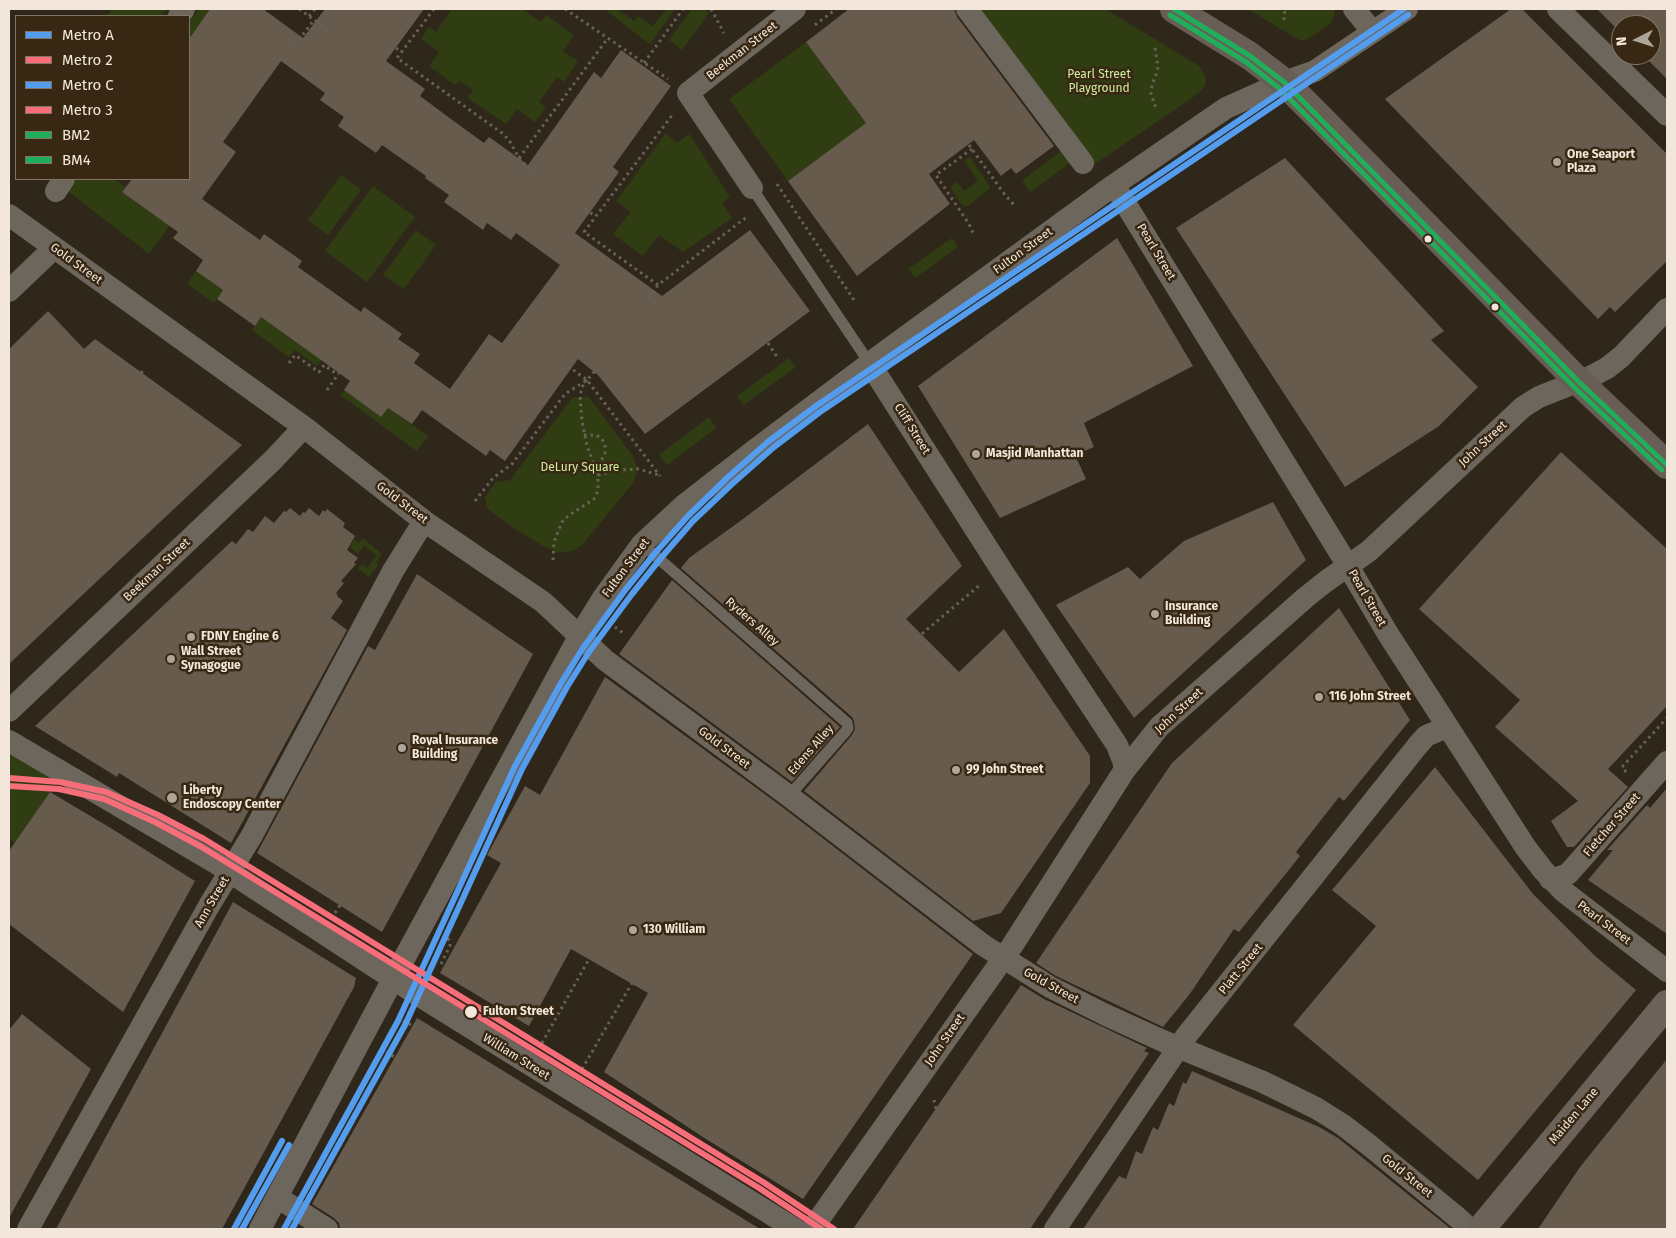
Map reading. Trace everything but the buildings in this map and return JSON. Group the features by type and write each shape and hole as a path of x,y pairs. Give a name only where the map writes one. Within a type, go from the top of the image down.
{"main road":[{"path":"1174,9 1250,56 1284,82 1579,382 1667,465"}],"street":[{"name":"Beekman Street","path":"688,93 795,9"},
{"path":"966,9 1083,162"},
{"path":"1354,9 1373,32"},
{"name":"Fulton Street","path":"260,1229 580,635 602,598 642,544 683,506 870,364 1114,185 1226,108 1284,82 1315,71 1407,9"},
{"path":"1558,9 1667,115"},
{"name":"Cliff Street","path":"688,93 757,197"},
{"name":"Pearl Street","path":"1114,185 1388,634 1526,848 1550,879 1563,891 1667,971"},
{"name":"Gold Street","path":"9,215 304,427 424,521 543,602 605,660 789,796 965,932 1050,987 1178,1048 1262,1082 1316,1108 1370,1145 1470,1229"},
{"path":"9,291 54,248"},
{"name":"John Street","path":"812,1229 1003,958 1124,771 1159,727 1305,598 1369,551 1523,407 1546,395 1592,376 1621,357 1667,310"},
{"name":"Cliff Street","path":"870,364 1004,574 1117,745 1124,762 1124,771"},
{"name":"Beekman Street","path":"9,711 273,460 304,427"},
{"name":"Ann Street","path":"28,1229 214,897 250,837 393,571 424,521"},
{"name":"Platt Street","path":"1054,1229 1178,1048 1426,736 1447,727"},
{"name":"William Street","path":"9,741 230,872 393,980 795,1229"},
{"name":"Fletcher Street","path":"1550,879 1568,874 1667,762"},
{"name":"Maiden Lane","path":"1481,1229 1667,1004"},
{"path":"277,1197 327,1229"}],"lane":[{"name":"Cliff Street","path":"757,197 870,364"},
{"name":"Ryders Alley","path":"642,544 845,720"},
{"name":"Edens Alley","path":"789,796 846,732 848,728 845,720"}],"path":[{"path":"298,9 324,27"},
{"path":"309,16 315,9"},
{"path":"434,9 397,58 502,134 509,140 519,158 534,172"},
{"path":"566,9 688,93 584,232 658,285"},
{"path":"644,62 682,9"},
{"path":"1284,20 1285,9"},
{"path":"295,45 314,20"},
{"path":"519,158 608,38"},
{"path":"396,48 402,52"},
{"path":"1155,48 1158,67 1152,84 1151,94 1156,108"},
{"path":"968,144 1015,206"},
{"path":"972,149 936,175 969,224 974,235"},
{"path":"776,183 854,300"},
{"path":"649,298 658,285 757,197"},
{"path":"585,209 596,216"},
{"path":"768,343 777,357"},
{"path":"289,363 295,355 319,372 324,365 338,374 327,390"},
{"path":"568,366 587,380 660,476 638,469 619,470 598,475"},
{"path":"141,373 145,368"},
{"path":"553,560 554,542 562,522 594,499 598,491 596,466 584,435 580,397 582,387 594,371"},
{"path":"475,501 493,478 512,464 565,394 587,380"},
{"path":"584,435 596,435 602,439 605,445 605,452 596,466"},
{"path":"917,638 981,584"},
{"path":"615,627 623,633"},
{"path":"1627,772 1622,767 1667,718"},
{"path":"441,964 450,946 450,941 447,938"},
{"path":"542,1044 589,959"},
{"path":"582,1069 632,983"},
{"path":"404,1021 412,1026"},
{"path":"386,1052 395,1057"},
{"path":"934,1100 936,1109"}],"green space":[{"path":"112,9 166,9 162,15 107,15"},
{"path":"199,9 210,9 190,38 190,21"},
{"path":"452,9 522,9 541,22 546,15 574,35 563,51 578,61 564,82 557,77 539,102 546,107 535,122 517,109 506,124 468,98 473,90 459,81 455,85 429,66 439,52 421,39 429,27 436,32"},
{"path":"604,9 617,9 634,21 638,16 653,26 666,9 675,9 650,44"},
{"path":"692,9 704,9 709,13 682,50 669,40"},
{"name":"Pearl Street Playground","path":"963,9 1105,9 1199,66 1206,78 1206,84 1199,93 1085,171 1075,159 1030,192 1022,181 1066,147"},
{"path":"1248,9 1334,9 1335,15 1330,24 1306,40 1299,40"},
{"path":"806,42 866,123 788,181 729,99"},
{"path":"666,133 677,143 689,134 730,197 722,203 732,218 683,252 659,235 643,256 613,234 631,212 616,201"},
{"path":"970,157 989,185 989,189 968,206 964,206 950,187 957,182 964,191 978,181 964,160"},
{"path":"341,175 361,190 328,235 308,220"},
{"path":"75,180 116,180 126,187 122,192 162,221 173,221 149,254 68,191"},
{"path":"373,186 415,217 367,282 325,251"},
{"path":"416,230 436,245 404,289 383,275"},
{"path":"952,238 958,247 915,278 908,269"},
{"path":"196,271 223,290 214,303 187,284"},
{"path":"261,317 321,360 317,366 295,350 289,357 252,330"},
{"path":"789,358 796,367 744,405 737,396"},
{"path":"344,390 381,417 388,408 428,436 417,451 340,395"},
{"name":"DeLury Square","path":"588,396 632,455 638,469 633,483 583,544 573,551 559,553 515,529 487,508 485,497 496,482 510,480 572,398"},
{"path":"709,417 716,428 667,465 659,455"},
{"path":"363,538 382,554 376,563 378,565 369,577 358,569 362,564 367,568 377,555 364,546 358,554 350,547 354,539 359,543"},
{"path":"9,751 57,782 15,843 9,839"}],"metro line":[{"name":"A","path":"284,1229 398,1021 515,766 561,683 583,648 626,589 688,516 769,441 816,406 1404,9"},
{"name":"C","path":"292,1229 405,1025 522,769 567,687 589,652 632,594 693,521 774,447 820,412 1408,15"},
{"name":"2","path":"9,778 60,782 106,792 158,815 204,839 763,1182 834,1229"},
{"name":"3","path":"9,786 59,789 104,799 155,822 200,846 759,1188 821,1229"},
{"name":"A","path":"234,1229 282,1141"},
{"name":"C","path":"242,1229 289,1145"}],"transit line":[{"name":"BM2","path":"1174,9 1250,56 1284,82 1579,382 1667,465"},
{"name":"BM4","path":"1170,15 1246,62 1279,88 1574,387 1662,470"}],"place":[{"name":"One Seaport Plaza","path":"1557,162"},
{"name":"Masjid Manhattan","path":"976,454"},
{"name":"Insurance Building","path":"1155,614"},
{"name":"FDNY Engine 6","path":"191,637"},
{"name":"Wall Street Synagogue","path":"171,659"},
{"name":"116 John Street","path":"1319,697"},
{"name":"Royal Insurance Building","path":"402,748"},
{"name":"99 John Street","path":"956,770"},
{"name":"Liberty Endoscopy Center","path":"172,798"},
{"name":"130 William","path":"633,930"},
{"name":"Fulton Street","path":"471,1012"}]}
